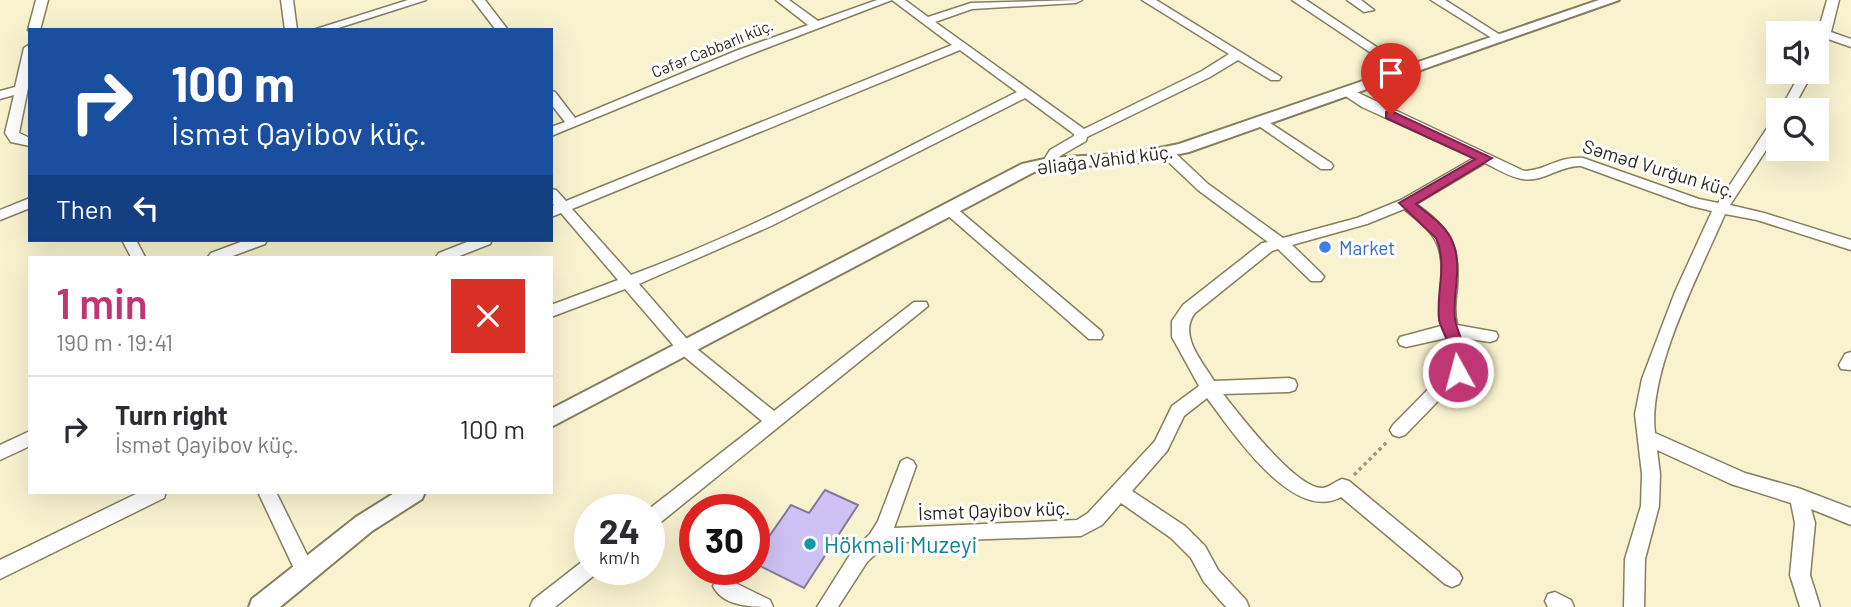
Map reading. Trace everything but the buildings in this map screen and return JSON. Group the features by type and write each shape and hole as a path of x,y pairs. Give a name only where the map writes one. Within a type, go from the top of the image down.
{"street":[{"path":"34,28 41,0"},
{"path":"287,0 291,28"},
{"path":"326,28 420,0"},
{"path":"479,0 500,28"},
{"path":"782,0 817,26"},
{"name":"Cəfər Cabbarlı küç.","path":"553,131 717,63 887,0"},
{"path":"898,0 1082,135"},
{"path":"926,21 971,6 1076,0"},
{"path":"1148,0 1275,77"},
{"path":"1298,0 1405,70"},
{"path":"1353,0 1368,10"},
{"path":"1437,0 1499,38"},
{"name":"Əliağa Vahid küç.","path":"553,418 1019,173 1049,163 1167,153 1612,0"},
{"path":"1828,21 1833,0"},
{"path":"1829,35 1851,43"},
{"path":"774,421 686,349 557,210 960,46"},
{"path":"1049,163 1055,153 1082,135 1194,80 1237,55"},
{"path":"28,56 20,90 23,103 12,133 16,139 28,142"},
{"path":"0,95 20,90"},
{"name":"Səməd Vurğun küç.","path":"1348,92 1367,104 1511,171 1530,176 1539,175 1559,162 1583,162 1720,210 1759,216 1851,245"},
{"path":"553,310 766,223 1025,93"},
{"path":"553,98 573,124"},
{"path":"1261,121 1326,166"},
{"path":"1634,607 1635,559 1650,506 1651,474 1645,401 1650,379 1683,292 1720,210 1766,140"},
{"path":"1167,153 1203,187 1279,243 1316,277"},
{"path":"1452,578 1342,487 1326,496 1313,494 1264,457 1209,388 1180,337 1180,321 1189,309 1252,257 1279,243 1362,221 1406,203 1485,158"},
{"path":"1399,430 1427,398 1458,372 1460,354 1447,320 1450,257 1446,244 1442,235 1406,203"},
{"path":"0,215 28,204"},
{"path":"950,211 1095,335"},
{"path":"219,256 255,242"},
{"path":"446,256 480,242"},
{"path":"665,507 920,306"},
{"path":"1406,341 1451,330 1490,336"},
{"path":"1209,388 1289,385"},
{"name":"İsmət Qayibov küç.","path":"877,540 903,534 1081,528 1095,519 1121,493 1161,446 1178,411 1209,388"},
{"path":"1648,438 1738,478 1818,501 1851,517"},
{"path":"0,453 28,439"},
{"path":"827,607 860,555 877,540 886,524 906,466"},
{"path":"1121,493 1178,532 1198,552 1211,576 1239,607"},
{"path":"0,570 153,494"},
{"path":"268,494 304,571"},
{"path":"271,606 304,571 364,524 411,494"},
{"path":"1798,496 1805,523 1800,575 1810,607"},
{"path":"540,607 574,580"},
{"path":"723,586 763,607"}],"path":[{"path":"1342,487 1399,430"}],"place":[{"name":"Market","path":"1325,247"},
{"name":"Hökməli Muzeyi","path":"810,544"}],"route":[{"path":"1391,115 1485,158 1406,203 1442,235 1450,257 1447,320 1460,354 1458,372"}]}
